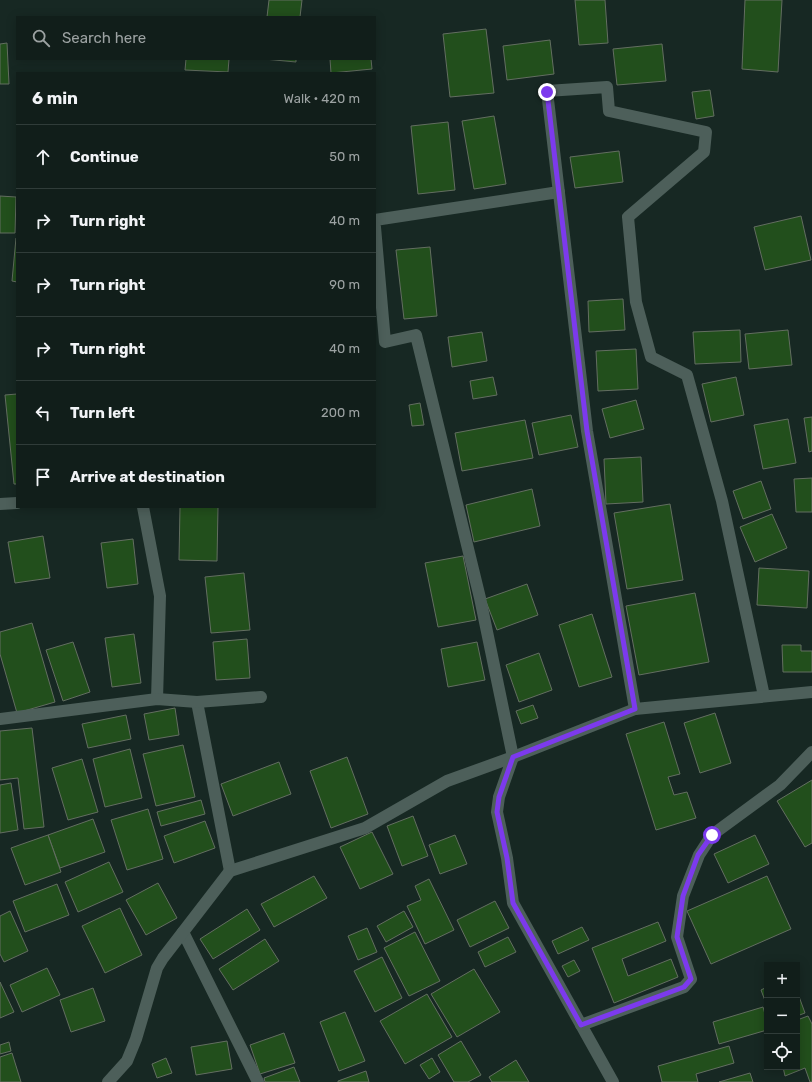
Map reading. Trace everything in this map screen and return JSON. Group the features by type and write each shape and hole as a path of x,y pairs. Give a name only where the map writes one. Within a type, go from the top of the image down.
{"street":[{"path":"635,709 587,431 547,92 607,88 609,111 706,132 704,152 628,218 636,302 650,357 687,375 722,501 764,696"},
{"path":"376,220 559,192"},
{"path":"376,238 385,342 416,335 480,598 513,757 499,797 497,812 507,858 513,903 613,1082"},
{"path":"0,504 16,503"},
{"path":"143,508 160,596 157,699"},
{"path":"108,1082 127,1061 136,1040 156,968 162,958 230,871 365,828 447,781 635,709 812,692"},
{"path":"0,719 157,699 197,702 261,697"},
{"path":"197,702 230,871"},
{"path":"581,1025 684,987 688,983 691,979 677,937 683,896 698,855 712,835 780,785 812,752"},
{"path":"183,932 258,1082"}],"building":[{"path":"269,0 302,0 300,16 267,16"},
{"path":"575,0 605,0 608,43 579,45"},
{"path":"745,0 782,0 778,72 742,69"},
{"path":"486,29 494,93 450,97 443,34"},
{"path":"550,40 554,74 507,80 503,46"},
{"path":"7,43 9,84 0,84 0,44"},
{"path":"662,44 666,81 617,85 613,49"},
{"path":"186,60 229,60 228,72 185,70"},
{"path":"275,60 296,60 296,62"},
{"path":"330,60 371,60 372,69 331,72"},
{"path":"710,90 714,116 696,119 692,92"},
{"path":"494,116 506,184 474,189 462,121"},
{"path":"448,122 455,190 418,194 411,126"},
{"path":"619,151 623,182 575,188 570,157"},
{"path":"0,196 16,197 15,233 0,233"},
{"path":"801,216 811,260 765,270 754,227"},
{"path":"16,238 16,282 12,281"},
{"path":"430,247 437,316 404,319 396,250"},
{"path":"623,299 625,330 589,332 588,301"},
{"path":"740,330 741,362 695,364 693,332"},
{"path":"788,330 792,365 749,369 745,334"},
{"path":"482,332 487,361 452,367 448,337"},
{"path":"636,349 638,389 598,391 596,351"},
{"path":"493,377 497,395 473,399 470,381"},
{"path":"736,377 744,415 711,422 702,384"},
{"path":"16,394 16,484 14,484 5,395"},
{"path":"636,400 644,429 610,438 602,409"},
{"path":"420,403 424,425 412,426 409,405"},
{"path":"571,415 578,447 539,455 532,423"},
{"path":"812,417 812,451 809,452 804,418"},
{"path":"788,419 796,463 763,469 754,425"},
{"path":"525,420 533,458 462,471 455,433"},
{"path":"641,457 643,502 606,504 604,459"},
{"path":"812,478 812,512 796,512 794,479"},
{"path":"761,481 771,509 743,519 733,491"},
{"path":"532,489 540,526 474,542 466,505"},
{"path":"670,504 683,580 627,589 614,513"},
{"path":"180,508 218,508 217,561 179,560"},
{"path":"772,514 787,548 755,562 740,527"},
{"path":"43,536 50,578 15,583 8,542"},
{"path":"133,539 138,584 107,588 101,543"},
{"path":"463,556 476,620 438,627 425,563"},
{"path":"759,568 809,571 807,608 757,605"},
{"path":"244,573 250,630 211,633 205,577"},
{"path":"527,584 538,615 497,630 485,599"},
{"path":"695,593 709,662 639,675 626,606"},
{"path":"592,614 612,677 579,687 559,625"},
{"path":"32,623 55,702 17,713 0,654 0,632"},
{"path":"134,634 141,683 112,687 105,638"},
{"path":"247,639 250,678 216,680 213,642"},
{"path":"73,642 90,692 63,701 46,650"},
{"path":"477,642 485,680 448,687 441,649"},
{"path":"782,645 801,645 801,651 812,651 812,672 783,672"},
{"path":"539,653 552,690 519,702 506,665"},
{"path":"533,705 538,718 521,724 516,711"},
{"path":"175,708 179,735 149,740 144,714"},
{"path":"715,713 731,763 700,773 684,723"},
{"path":"126,715 131,739 88,748 82,724"},
{"path":"664,722 680,774 668,777 674,795 687,792 696,818 656,830 626,734"},
{"path":"32,728 44,827 24,829 18,778 0,780 0,731"},
{"path":"183,745 195,797 156,806 143,754"},
{"path":"130,749 142,798 105,807 93,759"},
{"path":"347,757 368,814 331,828 310,771"},
{"path":"82,759 98,812 68,820 52,768"},
{"path":"279,762 291,794 233,816 221,784"},
{"path":"812,780 812,843 805,847 777,801"},
{"path":"11,783 18,830 0,833 0,785"},
{"path":"201,800 205,814 161,826 157,812"},
{"path":"148,809 163,859 127,870 111,820"},
{"path":"413,816 428,856 402,866 387,826"},
{"path":"93,819 105,852 60,868 48,835"},
{"path":"205,821 215,848 174,863 164,836"},
{"path":"372,832 393,874 360,889 340,847"},
{"path":"48,835 61,872 25,885 11,848"},
{"path":"455,835 467,864 440,874 429,845"},
{"path":"755,835 769,864 728,883 714,854"},
{"path":"109,862 123,892 78,912 65,882"},
{"path":"314,876 327,898 274,927 261,904"},
{"path":"767,876 791,929 711,964 687,911"},
{"path":"429,879 454,930 425,944 407,906 421,900 415,886"},
{"path":"158,883 177,918 146,935 126,900"},
{"path":"57,884 69,915 25,932 13,901"},
{"path":"495,901 509,928 470,947 457,920"},
{"path":"120,908 142,955 105,973 82,926"},
{"path":"247,909 260,930 213,959 200,939"},
{"path":"10,911 28,951 4,962 0,954 0,916"},
{"path":"404,911 413,927 386,942 377,926"},
{"path":"658,922 666,941 622,959 628,976 671,959 678,977 614,1003 592,948"},
{"path":"582,927 589,940 558,954 552,941"},
{"path":"367,928 377,952 358,960 348,936"},
{"path":"415,932 440,981 409,996 384,948"},
{"path":"508,937 516,952 485,967 478,952"},
{"path":"265,939 279,961 233,990 219,969"},
{"path":"382,957 402,998 375,1012 354,971"},
{"path":"574,960 580,971 568,977 562,966"},
{"path":"47,968 60,995 22,1012 10,985"},
{"path":"474,969 500,1012 457,1037 431,994"},
{"path":"0,982 14,1012 0,1018"},
{"path":"93,988 105,1021 71,1032 60,1000"},
{"path":"764,988 764,998 761,990"},
{"path":"427,994 452,1037 405,1064 380,1021"},
{"path":"800,999 805,1013 800,1015"},
{"path":"763,1007 764,1010 764,1031 719,1044 713,1022"},
{"path":"345,1012 365,1061 339,1071 320,1022"},
{"path":"808,1016 812,1024 812,1082 810,1082 805,1068 800,1070 800,1019"},
{"path":"284,1033 295,1063 260,1074 250,1045"},
{"path":"227,1041 232,1069 196,1075 191,1047"},
{"path":"461,1041 481,1075 468,1082 454,1082 438,1055"},
{"path":"9,1042 11,1051 0,1054 0,1045"},
{"path":"729,1046 734,1063 696,1074 698,1082 662,1082 658,1066"},
{"path":"12,1053 21,1082 0,1082 0,1057"},
{"path":"166,1058 172,1073 157,1078 152,1064"},
{"path":"432,1058 440,1072 429,1079 420,1065"},
{"path":"516,1060 529,1082 492,1082 489,1077"},
{"path":"294,1067 300,1082 265,1082 264,1078"},
{"path":"784,1070 800,1070 785,1076"},
{"path":"366,1071 369,1082 338,1082 338,1081"},
{"path":"750,1073 753,1082 719,1082"}],"route":[{"path":"547,92 587,431 635,709 513,757 499,797 497,812 507,858 513,903 581,1025 684,987 691,979 677,937 683,896 698,855 712,835"}]}
